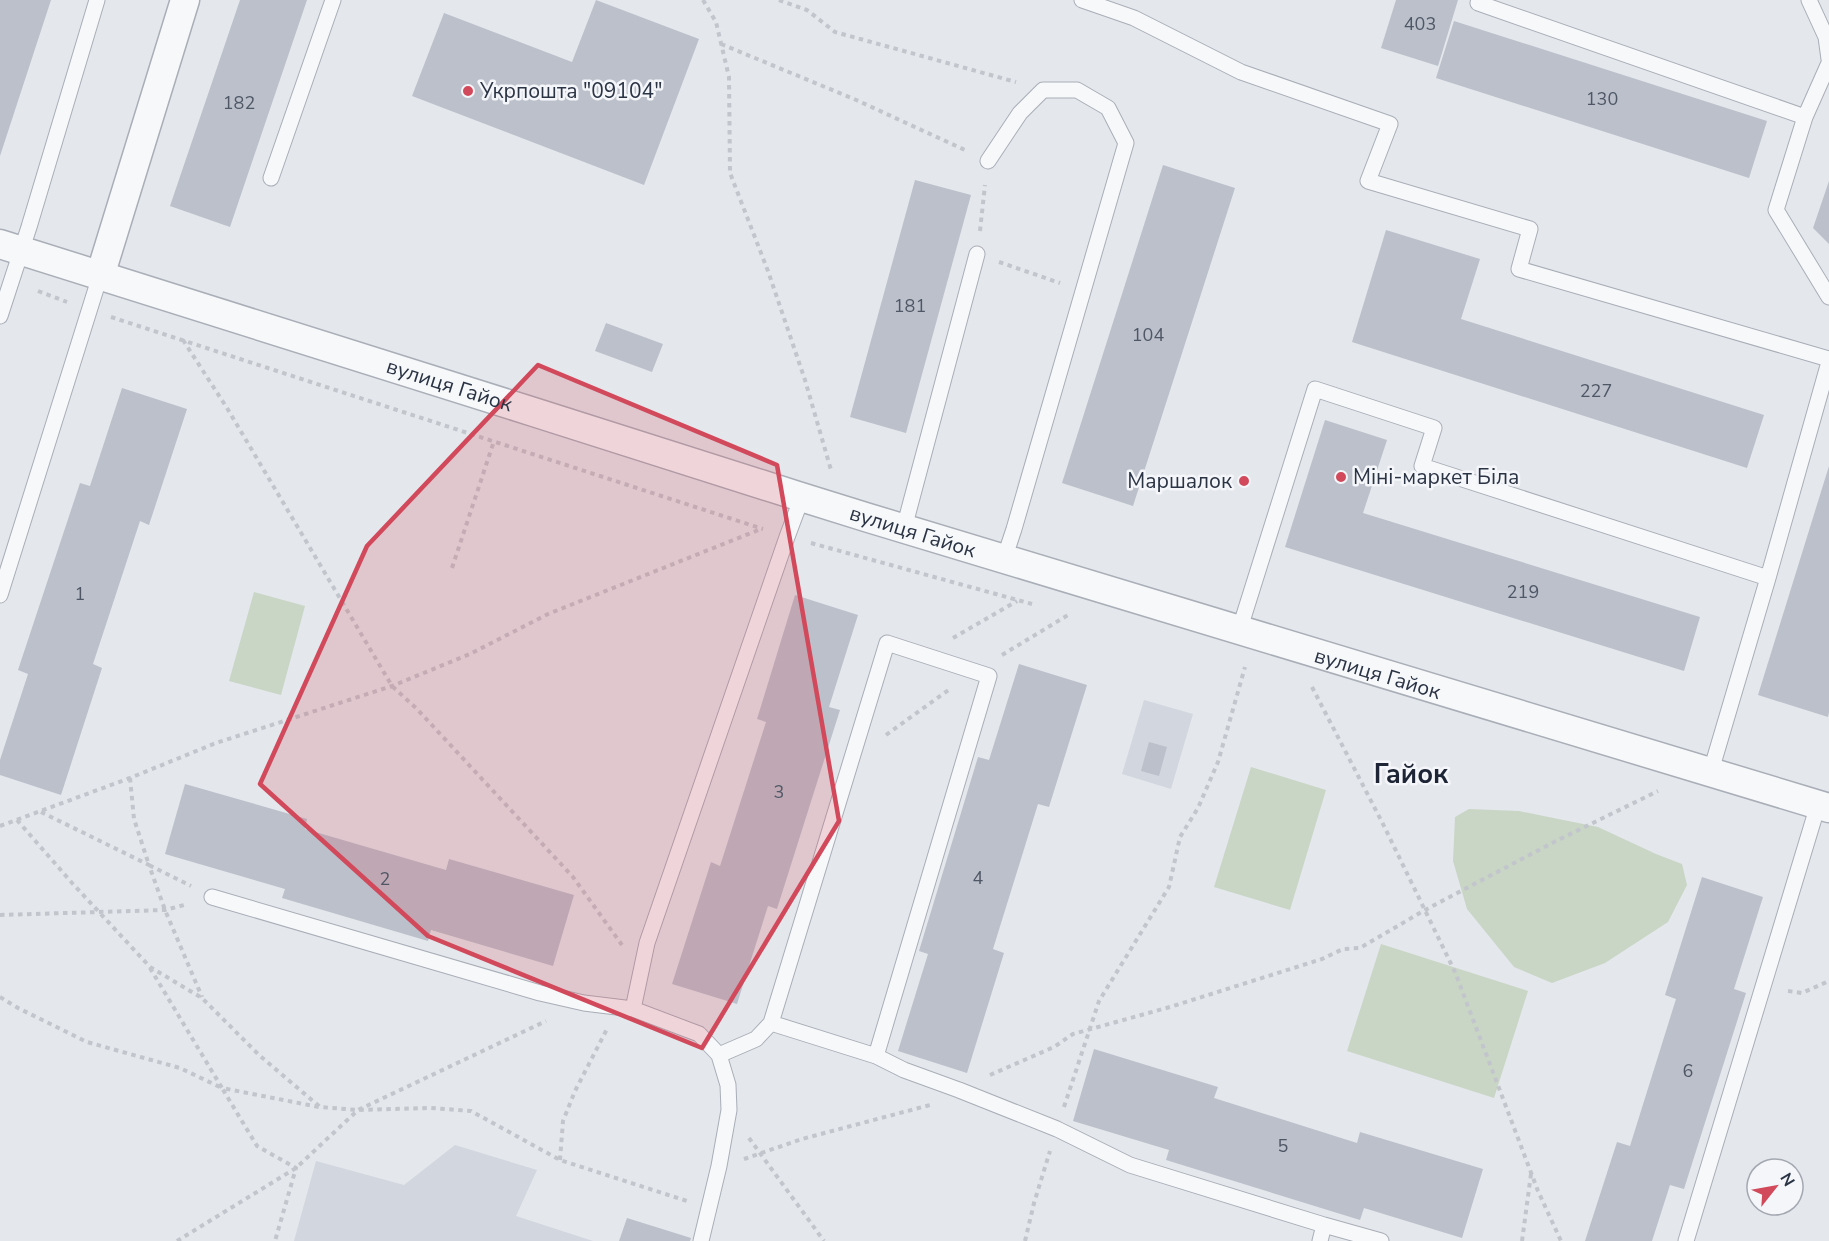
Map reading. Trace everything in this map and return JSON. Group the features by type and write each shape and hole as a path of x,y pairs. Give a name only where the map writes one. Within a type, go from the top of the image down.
{"street":[{"path":"100,276 185,0"},
{"name":"вулиця Гайок","path":"11,247 802,497 1239,632 1710,774 1824,806"}],"lane":[{"path":"0,316 11,247 97,0"},
{"path":"271,178 333,0"},
{"path":"1082,0 1134,18 1241,72 1390,124 1368,181 1530,229 1519,269 1829,360 1710,774"},
{"path":"1809,0 1826,37 1829,61 1805,117 1776,210 1829,297"},
{"path":"1478,3 1805,117"},
{"path":"988,161 1020,113 1042,90 1077,90 1108,108 1126,143 1004,559"},
{"path":"904,528 977,254"},
{"path":"0,595 100,276"},
{"path":"1239,632 1315,389 1434,428 1422,466 1768,578"},
{"path":"626,1008 641,971 646,943 802,497"},
{"path":"719,1055 756,1039 771,1023 886,643 988,676 876,1056"},
{"path":"1686,1241 1765,981 1824,806"},
{"path":"212,897 540,993 584,1003 626,1008 699,1034 719,1055 728,1085 729,1110 719,1166 701,1241"},
{"path":"771,1023 876,1056 904,1070 1057,1129 1130,1165 1381,1241"},
{"path":"1320,1241 1324,1225"}],"path":[{"path":"703,0 716,22 729,77 730,172 768,271 805,380 831,470"},
{"path":"779,0 807,10 835,32 1042,90"},
{"path":"721,44 854,99 988,161 977,254 1083,290"},
{"path":"183,340 228,408 392,686 417,709 573,877 641,971"},
{"path":"452,568 494,441"},
{"path":"0,826 130,778 216,743 392,686 470,654 548,614 762,529"},
{"path":"923,655 1017,600"},
{"path":"1025,1241 1034,1203 1099,1001 1169,887 1180,837 1197,808 1218,762 1245,667"},
{"path":"1310,684 1383,824 1455,972 1531,1173 1561,1241"},
{"path":"130,778 134,819 149,865 202,998"},
{"path":"719,1166 802,1139 925,1107 1054,1047 1073,1034 1170,1007 1322,959 1343,949 1360,948 1425,910 1554,842 1659,791"},
{"path":"40,811 212,897"},
{"path":"16,820 150,967 257,1146 297,1168"},
{"path":"0,915 100,914 165,910 212,897"},
{"path":"150,967 202,998 259,1055 320,1107"},
{"path":"1765,981 1785,990 1802,993 1829,981"},
{"path":"0,997 87,1042 180,1068 222,1088 320,1107 358,1110 431,1108 471,1111 560,1161 709,1208"},
{"path":"177,1241 297,1168 358,1110 584,1003"},
{"path":"560,1161 563,1121 575,1091 597,1047 626,1008"},
{"path":"729,1110 824,1241"},
{"path":"275,1241 297,1168"},
{"path":"1522,1241 1531,1173"}],"highlighted area":[{"path":"538,365 777,465 839,821 702,1048 428,936 260,784 367,546"}],"shaded area":[{"path":"1144,700 1193,714 1171,789 1122,774"},
{"path":"455,1145 537,1170 516,1216 593,1241 294,1241 316,1161 404,1185"}],"green space":[{"path":"254,592 305,606 281,695 229,681"},
{"path":"1251,767 1326,790 1290,910 1214,887"},
{"path":"1469,809 1519,811 1598,827 1682,864 1687,885 1668,922 1605,963 1552,983 1514,967 1467,909 1453,861 1455,817"},
{"path":"1381,944 1528,991 1494,1098 1347,1051"}],"building":[{"path":"0,0 51,0 0,156"},
{"path":"240,0 307,0 230,227 170,206"},
{"path":"596,0 699,39 644,185 412,96 444,13 572,62"},
{"path":"1396,0 1458,0 1438,66 1381,48"},
{"path":"1454,21 1767,121 1749,178 1436,78"},
{"path":"1163,165 1235,188 1133,506 1062,483"},
{"path":"915,180 971,195 906,433 850,417"},
{"path":"1829,181 1829,244 1813,228"},
{"path":"1386,230 1480,259 1461,319 1764,415 1747,468 1352,342"},
{"path":"606,323 663,344 652,372 595,351"},
{"path":"122,388 187,409 149,525 140,521 93,664 102,668 61,795 0,775 0,760 28,674 18,670 80,483 90,486"},
{"path":"1325,420 1387,440 1363,513 1700,617 1684,671 1285,547"},
{"path":"1829,466 1829,712 1828,717 1758,695"},
{"path":"795,595 858,615 829,707 840,710 777,909 768,906 737,1004 672,984 711,862 720,866 766,722 757,719"},
{"path":"1019,664 1087,685 1049,807 1038,804 993,949 1004,953 967,1073 898,1051 928,954 919,951 978,757 989,760"},
{"path":"1149,742 1167,747 1159,776 1141,771"},
{"path":"185,784 307,819 305,829 446,870 449,859 574,895 553,966 431,930 428,941 282,898 285,889 165,854"},
{"path":"1702,877 1763,897 1734,989 1746,993 1684,1189 1670,1185 1652,1241 1585,1241 1617,1142 1630,1146 1676,999 1665,995"},
{"path":"1094,1049 1218,1087 1214,1098 1357,1143 1360,1132 1483,1169 1462,1238 1364,1208 1360,1220 1166,1160 1169,1150 1073,1121"},
{"path":"627,1218 691,1238 690,1241 619,1241"}],"place":[{"name":"Укрпошта \"09104\"","path":"468,91"},
{"name":"Міні-маркет Біла","path":"1341,477"},
{"name":"Маршалок","path":"1244,481"}],"district":[{"name":"Гайок","path":"1411,774"}]}
